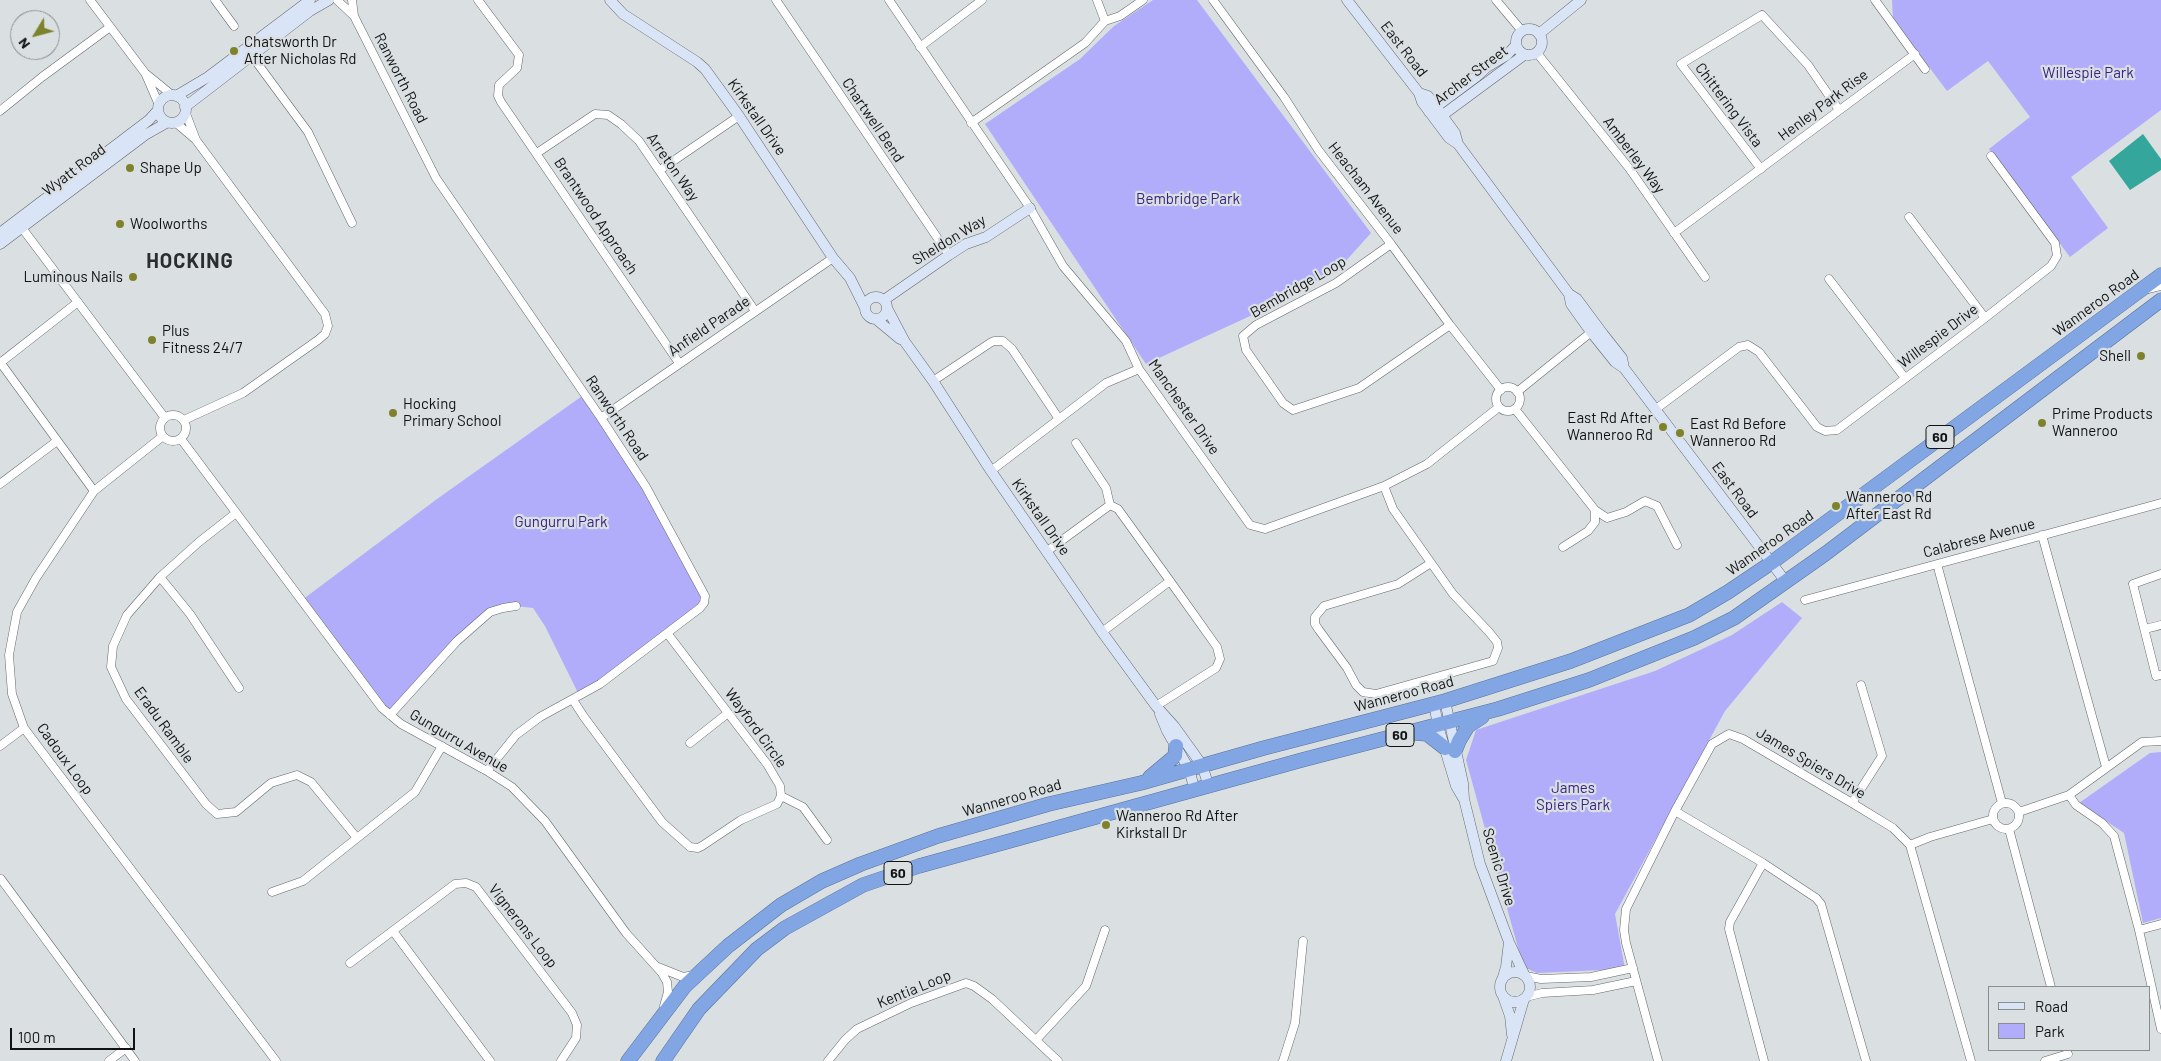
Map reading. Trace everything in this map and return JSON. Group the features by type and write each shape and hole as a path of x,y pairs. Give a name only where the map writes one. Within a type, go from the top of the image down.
{"highway":[{"name":"Wanneroo Road","path":"628,1061 662,1013 695,975 728,946 781,905 822,881 861,864 938,836 1050,804 1141,782 1439,702 1571,661 1688,615 1723,595 1771,563 2161,275"},
{"name":"60","path":"663,1061 700,1009 756,949 785,928 863,885 919,866 1302,760 1498,709 1589,680 1694,638 1734,618 1786,582 2159,303"},
{"name":"60","path":"1940,437 1940,448 1945,452 1951,451 2008,409 2029,399"},
{"path":"1410,732 1427,734 1450,750 1468,726 1498,709"},
{"path":"1141,782 1158,771 1175,756 1176,746"}],"street":[{"path":"90,0 145,73 180,99 196,140"},
{"path":"215,0 234,26"},
{"path":"172,122 182,118 185,109 310,0"},
{"path":"158,108 164,98 174,96 208,77 329,0"},
{"name":"Ranworth Road","path":"338,0 354,16 436,178 601,418 646,487 705,596 704,603 700,608 600,684 540,717 516,735 487,772"},
{"name":"Ranworth Road","path":"352,0 354,16"},
{"name":"Brantwood Approach","path":"478,0 519,55 518,68 501,82 498,91 501,102 679,363"},
{"name":"Kirkstall Drive","path":"610,0 623,14 705,69 739,116 834,258 850,278 864,306"},
{"name":"Chartwell Bend","path":"776,0 948,254"},
{"name":"Manchester Drive","path":"889,0 1030,208 1062,266 1126,341 1139,370 1250,525 1265,529 1384,486 1427,464 1499,407"},
{"path":"920,48 982,0"},
{"path":"1096,0 1105,21"},
{"path":"971,123 1077,48 1105,21 1120,16 1143,0"},
{"name":"Heacham Avenue","path":"1213,0 1284,97 1319,151 1392,244 1450,325 1501,390"},
{"name":"East Road","path":"1347,0 1419,92 1422,102 1455,133 1458,144 1568,294 1570,304 1595,329 1615,362 1624,368 1656,409 1786,582"},
{"path":"1496,0 1522,31"},
{"path":"1539,34 1581,0"},
{"path":"1875,0 1925,69"},
{"name":"Chittering Vista","path":"1760,169 1681,64 1762,15 1808,65 1839,110"},
{"path":"0,111 42,77 110,27"},
{"path":"1533,30 1539,34 1541,46 1537,53 1524,55 1520,52 1516,45 1517,37 1522,31 1533,30"},
{"name":"Archer Street","path":"1436,114 1487,66 1507,55 1516,45"},
{"path":"249,52 308,132 352,223"},
{"name":"Amberley Way","path":"1537,53 1630,168 1705,277"},
{"name":"Henley Park Rise","path":"1674,233 1915,54"},
{"name":"Archer Street","path":"1436,114 1524,55"},
{"path":"145,73 161,118 172,122 196,140 325,314 328,326 325,334 318,340 243,393 184,420 173,415 165,418 160,427 163,436 172,441 181,439 186,429 184,420"},
{"name":"Wyatt Road","path":"0,244 19,224 149,120 158,108"},
{"name":"Arreton Way","path":"537,153 590,117 601,114 608,115 630,131 660,170 755,311"},
{"path":"660,170 739,116"},
{"name":"Wyatt Road","path":"0,232 19,224 145,135 172,122"},
{"name":"Willespie Drive","path":"1656,409 1739,347 1748,345 1759,352 1817,428 1825,431 1837,430 2051,266 2057,256 2055,243 1991,156"},
{"name":"Sheldon Way","path":"883,302 948,254 966,244 986,238 1030,208"},
{"path":"1909,217 1985,318"},
{"path":"19,224 165,418"},
{"name":"Bembridge Loop","path":"1392,244 1336,283 1256,325 1243,336 1246,350 1283,402 1294,410 1359,388 1450,325"},
{"name":"Anfield Parade","path":"601,418 834,258"},
{"name":"Kirkstall Drive","path":"850,278 883,302 905,342 933,381 1046,552 1156,706 1174,726 1195,767 1202,789"},
{"path":"1829,278 1905,378"},
{"path":"2141,291 2161,286"},
{"path":"868,299 883,302 884,316 877,320 867,316 864,306 868,299"},
{"path":"78,302 0,363 94,491"},
{"name":"Kirkstall Drive","path":"877,320 905,342"},
{"path":"1517,392 1595,329"},
{"path":"933,381 990,343 1003,341 1012,348 1059,419"},
{"path":"991,471 1106,383 1139,370"},
{"path":"1507,388 1517,392 1520,398 1515,408 1505,410 1499,407 1496,400 1501,390 1507,388"},
{"path":"1515,408 1596,510 1607,518 1626,512 1645,501 1657,506 1677,545"},
{"name":"Cadoux Loop","path":"163,436 94,491 36,578 17,612 9,656 12,694 24,728 276,1061"},
{"name":"Gungurru Avenue","path":"181,439 382,708 401,724 512,788 545,822 626,933 658,967 667,982 668,992 662,1013"},
{"path":"0,484 57,441"},
{"path":"1076,443 1106,488 1110,505"},
{"path":"1384,486 1393,510 1431,563 1453,594 1497,642 1497,654 1493,661 1486,663 1376,694 1363,692 1356,685 1347,668 1315,624 1315,617 1324,606 1398,584 1431,563"},
{"name":"Calabrese Avenue","path":"1805,600 2161,503"},
{"path":"1046,552 1110,505"},
{"path":"1110,505 1118,509 1170,581 1217,648 1220,659 1216,668 1156,706"},
{"path":"1563,547 1588,531 1595,522 1596,510"},
{"name":"Eradu Ramble","path":"236,513 199,542 160,577 127,614 113,646 111,667 126,700 206,804 217,814 236,812 271,782 297,775 311,782 357,838"},
{"path":"2042,535 2106,767"},
{"path":"1937,564 2002,803"},
{"path":"2161,574 2133,584 2146,629 2156,676 2161,675"},
{"path":"160,577 190,614 239,688"},
{"path":"1102,632 1170,581"},
{"path":"390,715 457,641 490,612 516,606"},
{"path":"2146,629 2161,625"},
{"name":"Wayford Circle","path":"667,633 767,764 780,786 781,796"},
{"path":"0,655 9,656"},
{"path":"1852,802 1882,756 1861,685"},
{"path":"573,700 662,822 690,847 698,848 742,820 777,804 781,796 803,807 827,840"},
{"name":"Scenic Drive","path":"1439,702 1456,786 1464,799 1480,864 1509,942 1525,975"},
{"name":"Kirkstall Drive","path":"1156,706 1176,746 1195,767"},
{"path":"690,743 728,714"},
{"path":"0,746 24,728"},
{"name":"James Spiers Drive","path":"1658,1061 1624,930 1626,909 1675,811 1712,744 1730,734 1743,738 1852,802 1893,828 1910,846 1971,1061"},
{"path":"2019,812 2069,794 2142,742 2161,741"},
{"path":"272,892 303,881 415,792 442,746"},
{"path":"2069,794 2076,805 2102,823 2114,836 2139,930 2161,1027"},
{"path":"2002,803 2011,803 2019,812 2018,822 2009,828 2000,827 1993,819 1994,810 2002,803"},
{"path":"1675,811 1763,863 1816,898 1821,904 1866,1061"},
{"path":"1910,846 1930,837 1993,819"},
{"path":"2009,828 2051,986"},
{"path":"1763,863 1730,922 1730,929 1764,1061"},
{"path":"0,879 135,1061"},
{"name":"Vignerons Loop","path":"350,963 455,884 466,882 476,887 572,1013 577,1025 576,1038 561,1061"},
{"path":"2139,930 2161,924"},
{"path":"1036,1040 1086,986 1105,930"},
{"path":"392,931 490,1061"},
{"path":"1282,1061 1295,1023 1303,941"},
{"name":"Scenic Drive","path":"1503,978 1509,942"},
{"name":"Gungurru Avenue","path":"658,967 683,976 695,975"},
{"path":"1512,1036 1510,1016 1500,987 1503,978 1513,972 1541,979 1591,977 1633,968"},
{"path":"1506,1061 1512,1036 1518,1025 1530,986 1525,975"},
{"path":"1503,996 1513,1002 1542,993 1593,990 1636,981"},
{"name":"Kentia Loop","path":"828,1061 845,1040 857,1029 911,1002 966,983 974,986 992,999 1058,1061"},
{"path":"109,1061 126,1048"},
{"path":"2045,1061 2069,1055"}],"green space":[{"name":"Bembridge Park","path":"1153,0 1197,0 1371,233 1344,263 1313,283 1274,305 1146,364 985,124 1080,59 1114,26"},
{"name":"Willespie Park","path":"1892,0 2161,0 2161,110 2071,177 2108,228 2070,257 1989,149 2030,117 1988,61 1947,91 1893,19"},
{"name":"Gungurru Park","path":"585,394 646,487 703,590 704,603 580,697 545,626 533,608 516,606 490,612 457,641 390,715 302,600 437,499"},
{"name":"James Spiers Park","path":"1782,602 1802,618 1725,711 1615,914 1625,969 1537,973 1526,968 1520,955 1466,760 1476,730 1655,671 1732,635"},
{"path":"2161,752 2161,918 2143,923 2124,833 2079,803 2150,753"}],"shaded area":[{"path":"2143,134 2161,159 2161,170 2130,190 2109,161"}],"place":[{"name":"Chatsworth Dr After Nicholas Rd","path":"234,51"},
{"name":"Shape Up","path":"130,168"},
{"name":"Woolworths","path":"120,224"},
{"name":"Luminous Nails","path":"133,277"},
{"name":"Plus Fitness 24/7","path":"152,340"},
{"name":"Shell","path":"2141,356"},
{"name":"Hocking Primary School","path":"393,413"},
{"name":"Prime Products Wanneroo","path":"2042,423"},
{"name":"East Rd After Wanneroo Rd","path":"1663,427"},
{"name":"East Rd Before Wanneroo Rd","path":"1680,433"},
{"name":"Wanneroo Rd After East Rd","path":"1836,506"},
{"name":"Wanneroo Rd After Kirkstall Dr","path":"1106,825"}],"district":[{"name":"HOCKING","path":"190,261"}]}
